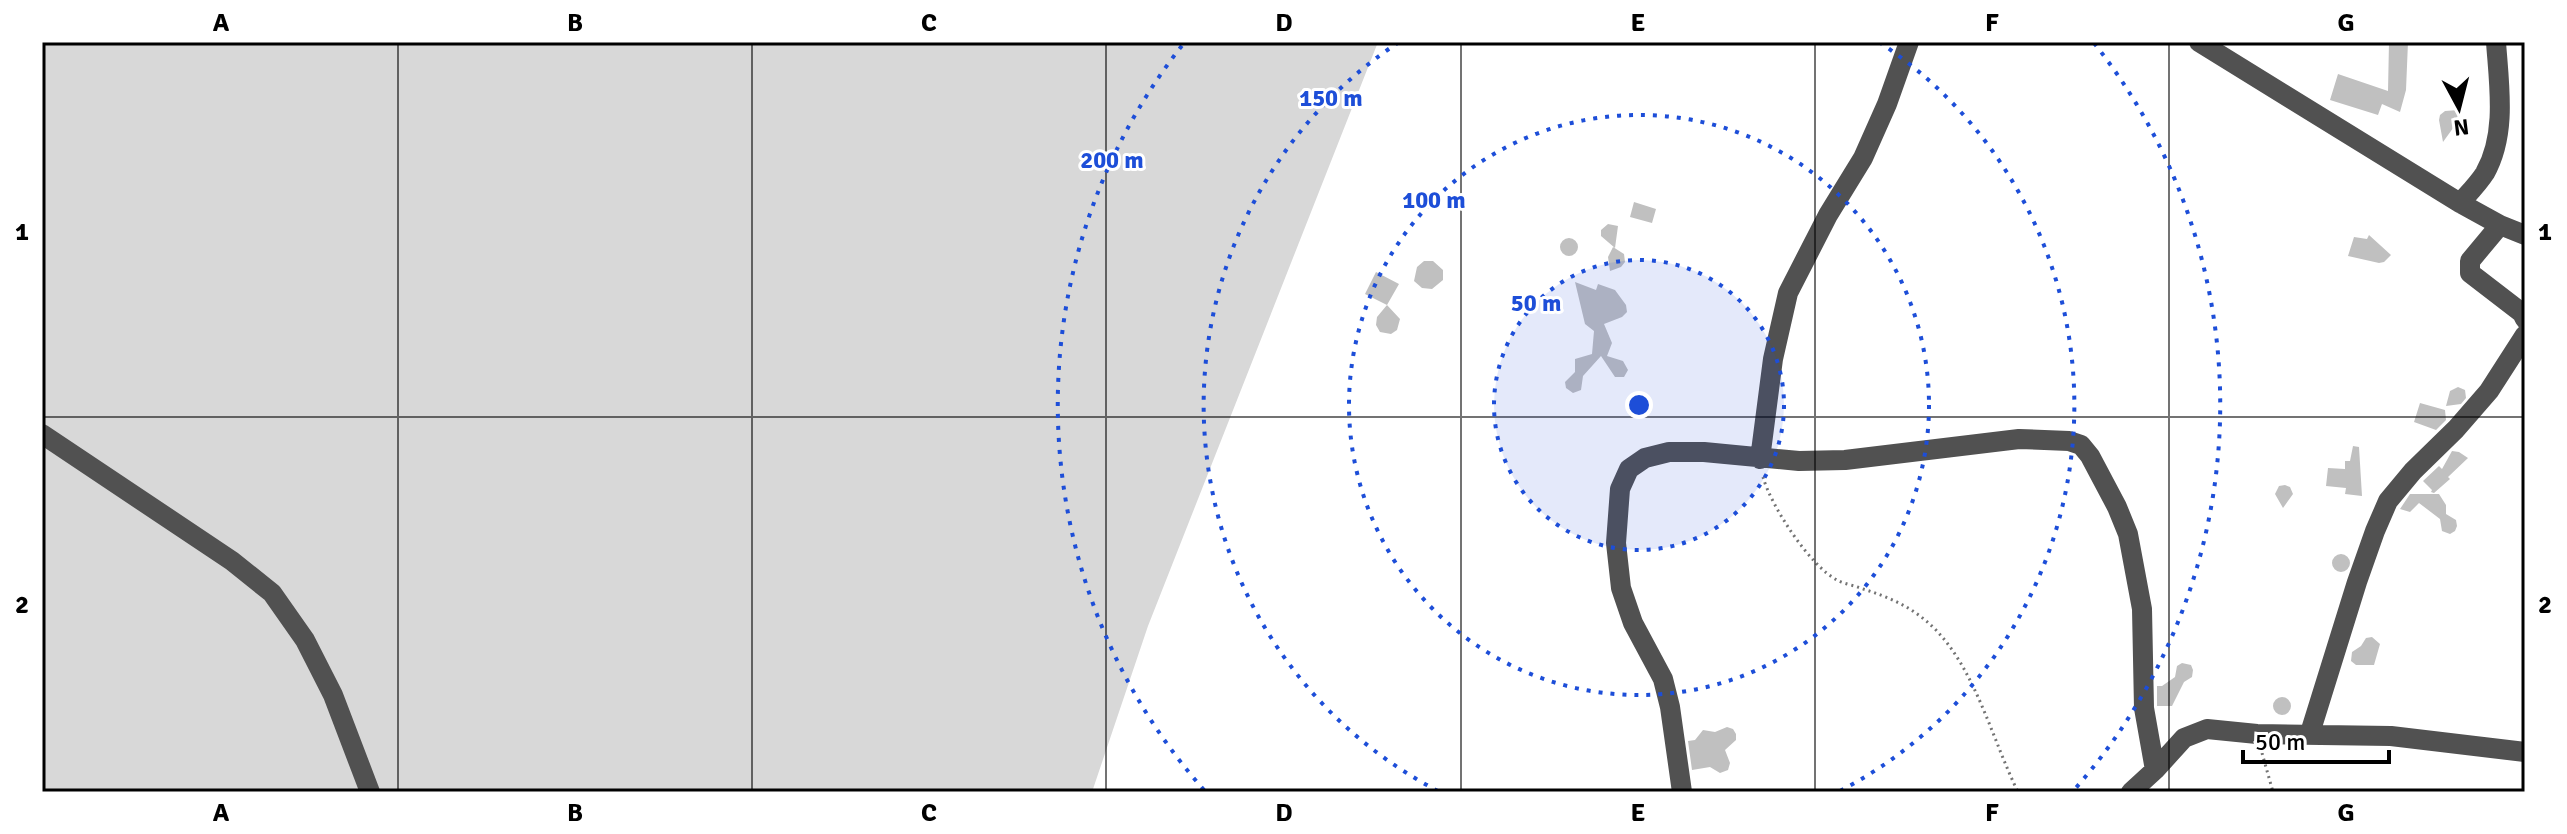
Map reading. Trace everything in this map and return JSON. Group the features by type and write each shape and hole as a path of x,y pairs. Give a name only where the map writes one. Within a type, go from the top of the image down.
{"street":[{"path":"1760,459 1773,359 1788,293 1828,215 1863,158 1887,104 1909,42"},
{"path":"2199,42 2460,203 2525,235"},
{"path":"2460,203 2483,176 2494,155 2500,127 2496,42"},
{"path":"2500,225 2470,261 2470,273 2522,313 2525,319"},
{"path":"2310,733 2357,582 2388,501 2489,391 2525,335"},
{"path":"42,434 232,561 272,593 305,640 333,695 370,792"},
{"path":"1682,792 1663,679 1633,623 1621,588 1616,543 1620,489 1629,469 1645,458 1669,452 1704,452 1799,461 1845,460 2019,439 2069,441 2081,445 2117,507 2128,534 2142,609 2144,708 2155,770"},
{"path":"2131,792 2184,738 2207,729 2257,734 2391,736 2525,752"}],"path":[{"path":"1760,459 1771,501 1799,542 1827,573 1841,582 1905,604 1933,627 1953,650 1971,682 2018,792"},
{"path":"2257,734 2273,792"}],"shaded area":[{"path":"42,42 1378,42 1148,626 1092,792 42,792"}],"building":[{"path":"2389,42 2408,42 2406,90 2400,112 2382,104 2378,115 2330,100 2338,74 2388,91"},
{"path":"2459,110 2456,124 2443,142 2440,115 2445,111"},
{"path":"1634,202 1656,209 1652,223 1630,217"},
{"path":"1608,224 1618,226 1615,248 1601,236 1601,230"},
{"path":"2369,235 2391,255 2384,262 2348,256 2354,237 2367,239"},
{"path":"1569,238 1578,247 1569,256 1560,247"},
{"path":"1613,247 1624,254 1625,262 1610,271 1608,257"},
{"path":"1424,261 1433,261 1443,270 1443,280 1432,289 1422,288 1414,281 1417,267"},
{"path":"1376,272 1399,284 1387,305 1365,294"},
{"path":"1575,282 1596,290 1598,284 1615,290 1626,305 1627,312 1622,317 1604,324 1612,343 1607,356 1623,361 1628,370 1624,377 1615,377 1601,356 1583,376 1581,390 1573,393 1566,388 1565,382 1575,372 1575,359 1592,354 1594,331 1585,324"},
{"path":"1387,305 1400,319 1397,330 1391,334 1380,332 1376,325 1377,317"},
{"path":"2458,387 2465,390 2466,398 2461,404 2446,406 2450,391"},
{"path":"2420,403 2445,410 2446,420 2436,430 2414,422"},
{"path":"2353,446 2359,447 2362,496 2345,494 2346,488 2326,486 2328,468 2345,469 2345,461 2350,461"},
{"path":"2452,451 2468,458 2448,477 2450,479 2434,493 2431,492 2423,481 2439,466 2442,469"},
{"path":"2279,486 2290,487 2293,494 2283,508 2275,494"},
{"path":"2410,494 2439,494 2446,505 2446,514 2456,520 2455,531 2450,534 2442,531 2440,519 2419,503 2410,512 2400,509"},
{"path":"2341,554 2350,563 2341,572 2332,563"},
{"path":"2372,637 2380,644 2374,665 2356,665 2351,661 2352,652 2366,638"},
{"path":"2182,663 2191,665 2192,677 2184,682 2172,706 2157,706 2157,686 2175,677 2177,666"},
{"path":"2282,697 2291,706 2282,715 2273,706"},
{"path":"1727,727 1736,734 1736,740 1725,750 1730,763 1728,770 1720,773 1710,767 1692,770 1688,741 1695,740 1703,730 1715,732"}]}
